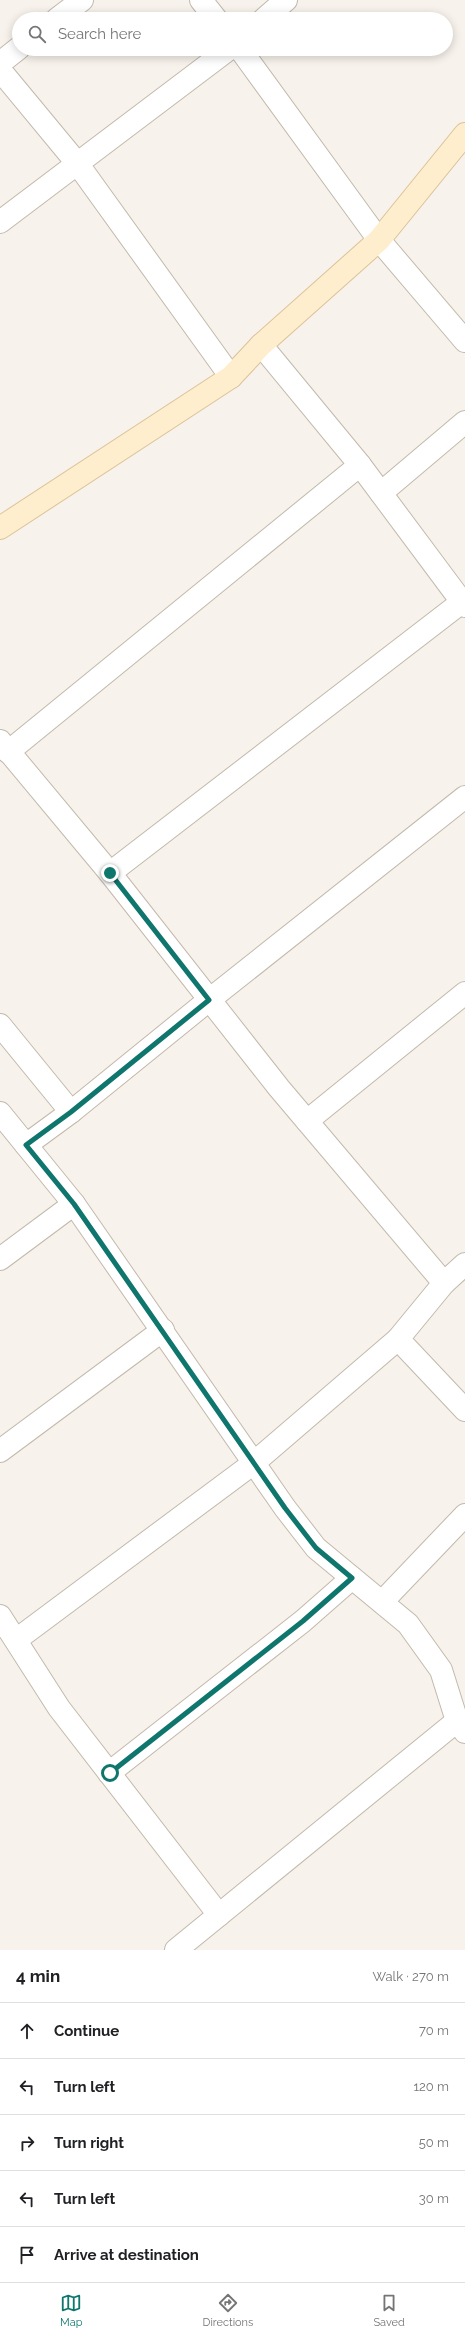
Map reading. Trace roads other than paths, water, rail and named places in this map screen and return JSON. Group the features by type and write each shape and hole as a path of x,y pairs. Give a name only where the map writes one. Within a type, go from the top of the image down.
{"street":[{"path":"66,12 82,0"},
{"path":"201,0 210,12"},
{"path":"272,12 286,0"},
{"path":"0,63 12,54"},
{"path":"0,222 220,56"},
{"path":"245,56 379,240 465,341"},
{"path":"0,70 77,163 232,378"},
{"path":"0,528 232,378 262,345 379,240 465,134"},
{"path":"110,873 464,604 360,465 262,345"},
{"path":"381,492 465,422"},
{"path":"360,465 4,746 110,873 209,1000 307,1121 444,1283"},
{"path":"26,1145 71,1112 209,1000 465,797"},
{"path":"307,1121 465,993"},
{"path":"0,1025 71,1112"},
{"path":"0,1113 74,1204 255,1462 285,1508 316,1548 408,1624 441,1670 461,1726 176,1950"},
{"path":"0,1259 74,1204"},
{"path":"16,1640 255,1462 398,1340 444,1283 465,1264"},
{"path":"0,1451 163,1330"},
{"path":"398,1340 465,1410"},
{"path":"382,1602 465,1515"},
{"path":"110,1773 303,1621 352,1578"},
{"path":"0,1616 59,1708 219,1915"}]}
